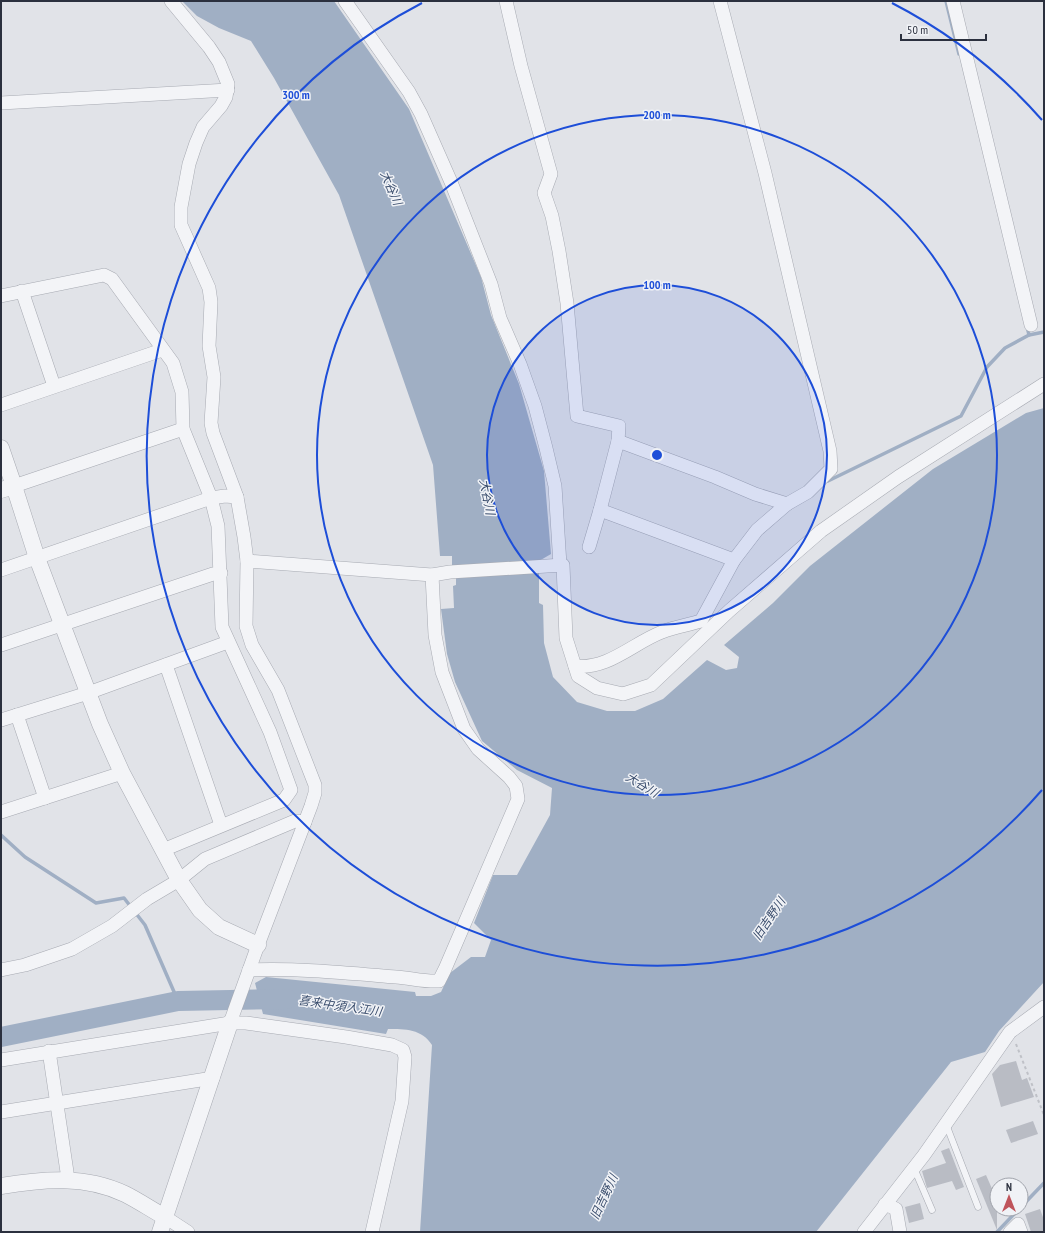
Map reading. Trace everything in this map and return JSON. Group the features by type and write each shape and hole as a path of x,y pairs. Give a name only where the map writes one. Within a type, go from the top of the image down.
{"street":[{"path":"162,1225 248,973 315,794 315,785 278,690 252,645 246,626 247,561 236,497 213,433 214,377 209,346 212,302 209,288 181,225 181,207 186,178 196,143 204,127 221,106 228,90 225,75 218,62 171,1"},
{"path":"345,1 409,92 421,114 451,182 491,284 500,318 520,364 535,406 555,486 555,565"},
{"path":"506,1 521,66 550,174 544,193 552,216 560,251 568,304 577,416 619,426 618,441 589,547"},
{"path":"576,666 587,667 602,664 663,631 701,621 734,560 757,530 786,504 808,492 831,469 830,451 765,173 720,1"},
{"path":"953,1 1031,325"},
{"path":"1,104 228,90"},
{"path":"1,296 104,275 112,279 162,350 173,363 182,392 183,429 211,498 218,526 222,627 270,732 291,790 284,800 163,850"},
{"path":"22,291 54,386"},
{"path":"1,405 162,350"},
{"path":"247,561 432,575 450,572 563,565 566,638 578,676 597,688 623,694 651,685 729,611 822,531 898,477 1044,384"},
{"path":"7,488 183,429"},
{"path":"618,441 715,477 755,494 786,504"},
{"path":"1,448 7,488 37,558 88,693 122,773 179,880 200,910 219,927 258,945"},
{"path":"1,570 211,498 236,497"},
{"path":"600,510 734,560"},
{"path":"1,645 213,574 221,573"},
{"path":"248,973 281,969 400,977 427,982 439,981 445,969 518,799 516,786 509,777 478,749 464,729 442,672 435,635 432,575"},
{"path":"1,720 88,693 228,642"},
{"path":"166,665 222,825"},
{"path":"18,715 45,798"},
{"path":"1,812 122,773"},
{"path":"1,970 25,965 72,949 124,918 147,899 179,880 205,859 295,821 305,822"},
{"path":"864,1232 914,1168 1010,1032 1044,1008"},
{"path":"1,1060 232,1019 246,1023 392,1045 403,1050 405,1057 402,1101 372,1232"},
{"path":"49,1052 68,1172 67,1180"},
{"path":"1,1112 213,1078"},
{"path":"1,1186 49,1179 78,1180 125,1194 162,1225 188,1232"},
{"path":"885,1204 896,1209 900,1232"},
{"path":"1010,1232 1018,1224 1021,1232"}],"lane":[{"path":"946,1124 978,1207"},
{"path":"914,1168 932,1210"}],"path":[{"path":"1010,1032 1022,1056 1044,1115"}],"water":[{"path":"182,1 334,1 409,109 481,277 491,315 519,384 544,471 551,554 539,561 539,603 543,605 544,643 553,677 577,702 607,711 635,711 663,699 707,660 726,670 737,668 739,657 724,645 773,603 810,566 933,469 1026,413 1044,408 1044,982 999,1031 985,1052 951,1062 816,1232 420,1232 432,1045 423,1036 413,1031 388,1029 386,1034 263,1014 255,983 266,977 415,992 416,996 431,996 441,992 450,973 471,957 485,957 491,940 474,923 493,875 517,875 550,815 552,788 517,770 482,741 455,682 447,654 441,609 454,608 453,586 456,585 456,568 452,567 452,556 440,556 433,465 339,195 274,78 251,41 219,28 197,16"}],"building":[{"path":"1016,1061 1022,1080 1027,1078 1034,1097 1001,1107 992,1074 1000,1065"},
{"path":"1033,1121 1038,1134 1011,1143 1006,1130"},
{"path":"949,1148 964,1187 956,1190 952,1181 927,1188 922,1171 946,1163 941,1151"},
{"path":"986,1175 989,1182 989,1211 976,1179"},
{"path":"920,1203 924,1219 909,1223 905,1207"},
{"path":"1040,1209 1044,1220 1044,1232 1031,1232 1026,1217 1029,1217 1029,1213"},
{"path":"992,1217 997,1217 997,1230"}],"waterway":[{"path":"946,1 959,54"},
{"path":"1027,326 1029,335"},
{"path":"828,481 961,416 987,367 1005,348 1029,335 1044,332"},
{"path":"1,835 25,857 96,903 124,898 145,925 178,1001"},
{"name":"喜来中須入江川","path":"1,1037 178,1001 287,999"},
{"path":"1029,1199 1044,1183"},
{"path":"997,1232 1011,1217"}],"water label":[{"name":"大谷川","path":"391,188"},
{"name":"大谷川","path":"487,497"},
{"name":"大谷川","path":"642,785"},
{"name":"旧吉野川","path":"769,919"},
{"name":"旧吉野川","path":"604,1197"}]}
